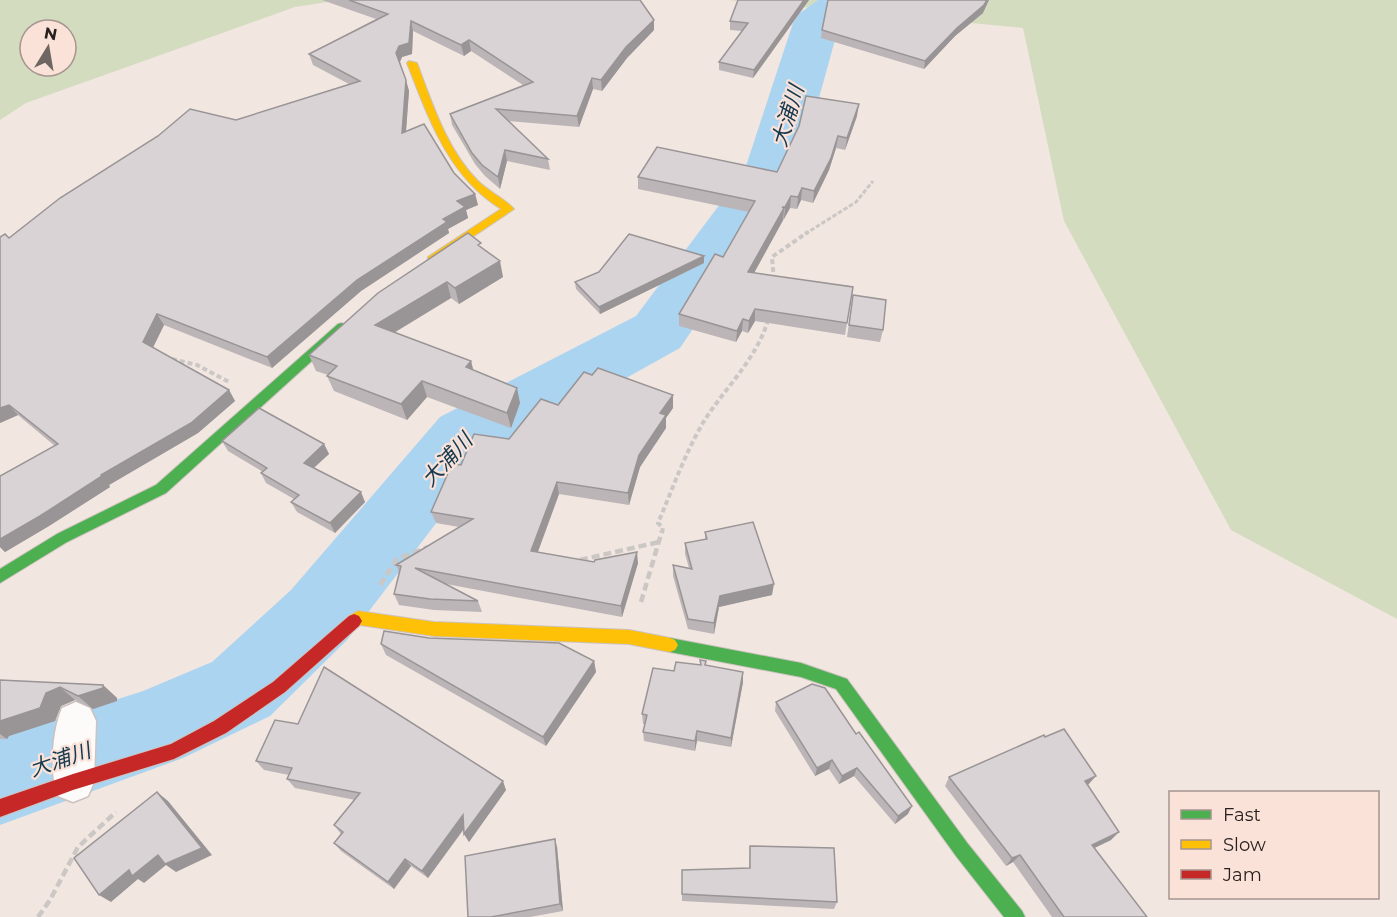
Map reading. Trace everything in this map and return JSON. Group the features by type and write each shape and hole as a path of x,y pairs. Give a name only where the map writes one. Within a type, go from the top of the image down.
{"street":[{"path":"412,63 434,115 464,172 489,199 509,209 421,267"},
{"path":"0,577 62,538 161,489 355,315"},
{"path":"0,808 73,782 174,751 220,727 279,687 358,618 434,629 629,637 801,670 841,684 962,850 1016,917"},
{"path":"73,782 76,721"}],"path":[{"path":"774,289 772,257 799,237 836,217 856,202 873,181"},
{"path":"629,637 663,528 658,523 684,461 706,418 740,374 766,327 768,317"},
{"path":"162,357 197,365 262,398"},
{"path":"578,560 659,542"},
{"path":"358,618 397,559 432,546"},
{"path":"38,917 50,900 78,847 119,809"}],"green space":[{"path":"0,0 341,0 295,7 26,103 0,120"},
{"path":"728,0 1397,0 1397,619 1231,530 1064,221 1023,28"}],"building":[{"path":"349,0 640,0 654,20 626,47 601,80 592,78 577,116 496,109 548,159 505,150 498,177 482,165 472,153 450,114 533,82 469,40 461,45 411,21 409,43 399,46 396,53 406,80 402,133 424,124 454,173 475,194 457,201 465,207 443,219 447,222 357,280 267,357 157,314 143,342 229,390 191,423 101,475 40,516 0,539 0,476 58,444 9,405 0,408 0,237 5,234 9,238 60,198 158,136 190,109 236,120 360,81 309,54 388,14"},
{"path":"738,0 804,0 754,70 719,62 748,23 730,21"},
{"path":"828,0 987,0 925,61 822,30"},
{"path":"806,96 859,104 847,138 838,136 831,158 814,191 802,188 798,197 791,196 785,207 782,207 784,208 748,272 853,287 847,323 755,309 749,321 743,319 737,331 679,314 715,254 723,257 755,201 638,177 657,147 777,172 799,126"},
{"path":"468,233 481,243 478,245 500,261 455,288 447,282 375,325 471,361 466,367 517,388 507,413 422,381 401,404 327,376 337,366 309,355 378,293"},
{"path":"629,234 704,256 599,307 575,282 599,272"},
{"path":"853,295 886,300 883,330 849,325"},
{"path":"598,368 673,395 660,413 666,415 639,455 628,493 557,482 531,551 594,562 637,552 621,606 415,568 478,601 430,599 394,594 401,566 396,565 473,519 431,512 452,464 461,465 474,434 509,439 541,399 558,405 584,372 592,375"},
{"path":"259,408 324,444 304,463 361,492 330,523 291,502 299,495 261,473 267,468 222,441"},
{"path":"753,522 774,584 720,596 714,623 688,619 673,565 692,569 685,543 707,539 705,532"},
{"path":"384,631 429,638 559,643 594,661 543,737 381,644"},
{"path":"700,660 706,661 705,665 743,672 731,738 697,731 695,741 643,732 647,715 642,714 653,668 674,671 676,662 701,665"},
{"path":"324,667 503,781 464,834 463,815 422,871 405,859 388,882 334,843 343,832 334,825 360,793 287,779 292,768 256,761 275,720 298,724"},
{"path":"0,680 103,685 103,688 78,696 60,687 46,693 40,708 0,721"},
{"path":"812,684 825,688 856,734 859,732 912,806 898,816 857,768 842,776 832,760 817,768 776,702"},
{"path":"1064,729 1096,776 1085,781 1119,832 1092,845 1147,917 1064,917 1020,855 1012,858 949,777 1044,735 1045,737"},
{"path":"157,792 202,848 165,864 158,855 132,876 129,870 99,895 74,858"},
{"path":"555,839 560,904 491,917 468,917 465,856"},
{"path":"750,846 834,848 837,902 682,894 682,870 750,868"}],"waterway":[{"name":"大浦川","path":"0,781 153,729 241,689 319,615 464,436 658,332 771,174 816,23 847,0"}],"traffic: fast":[{"path":"0,577 62,538 161,489 342,327"},
{"path":"670,645 801,670 841,684 962,850 1016,917"}],"traffic: slow":[{"path":"412,63 437,125 459,165 490,197 509,209 432,260"},
{"path":"354,621 358,618 434,629 629,637 670,645"}],"traffic: jam":[{"path":"0,808 73,782 174,751 220,727 279,687 354,621"}]}
